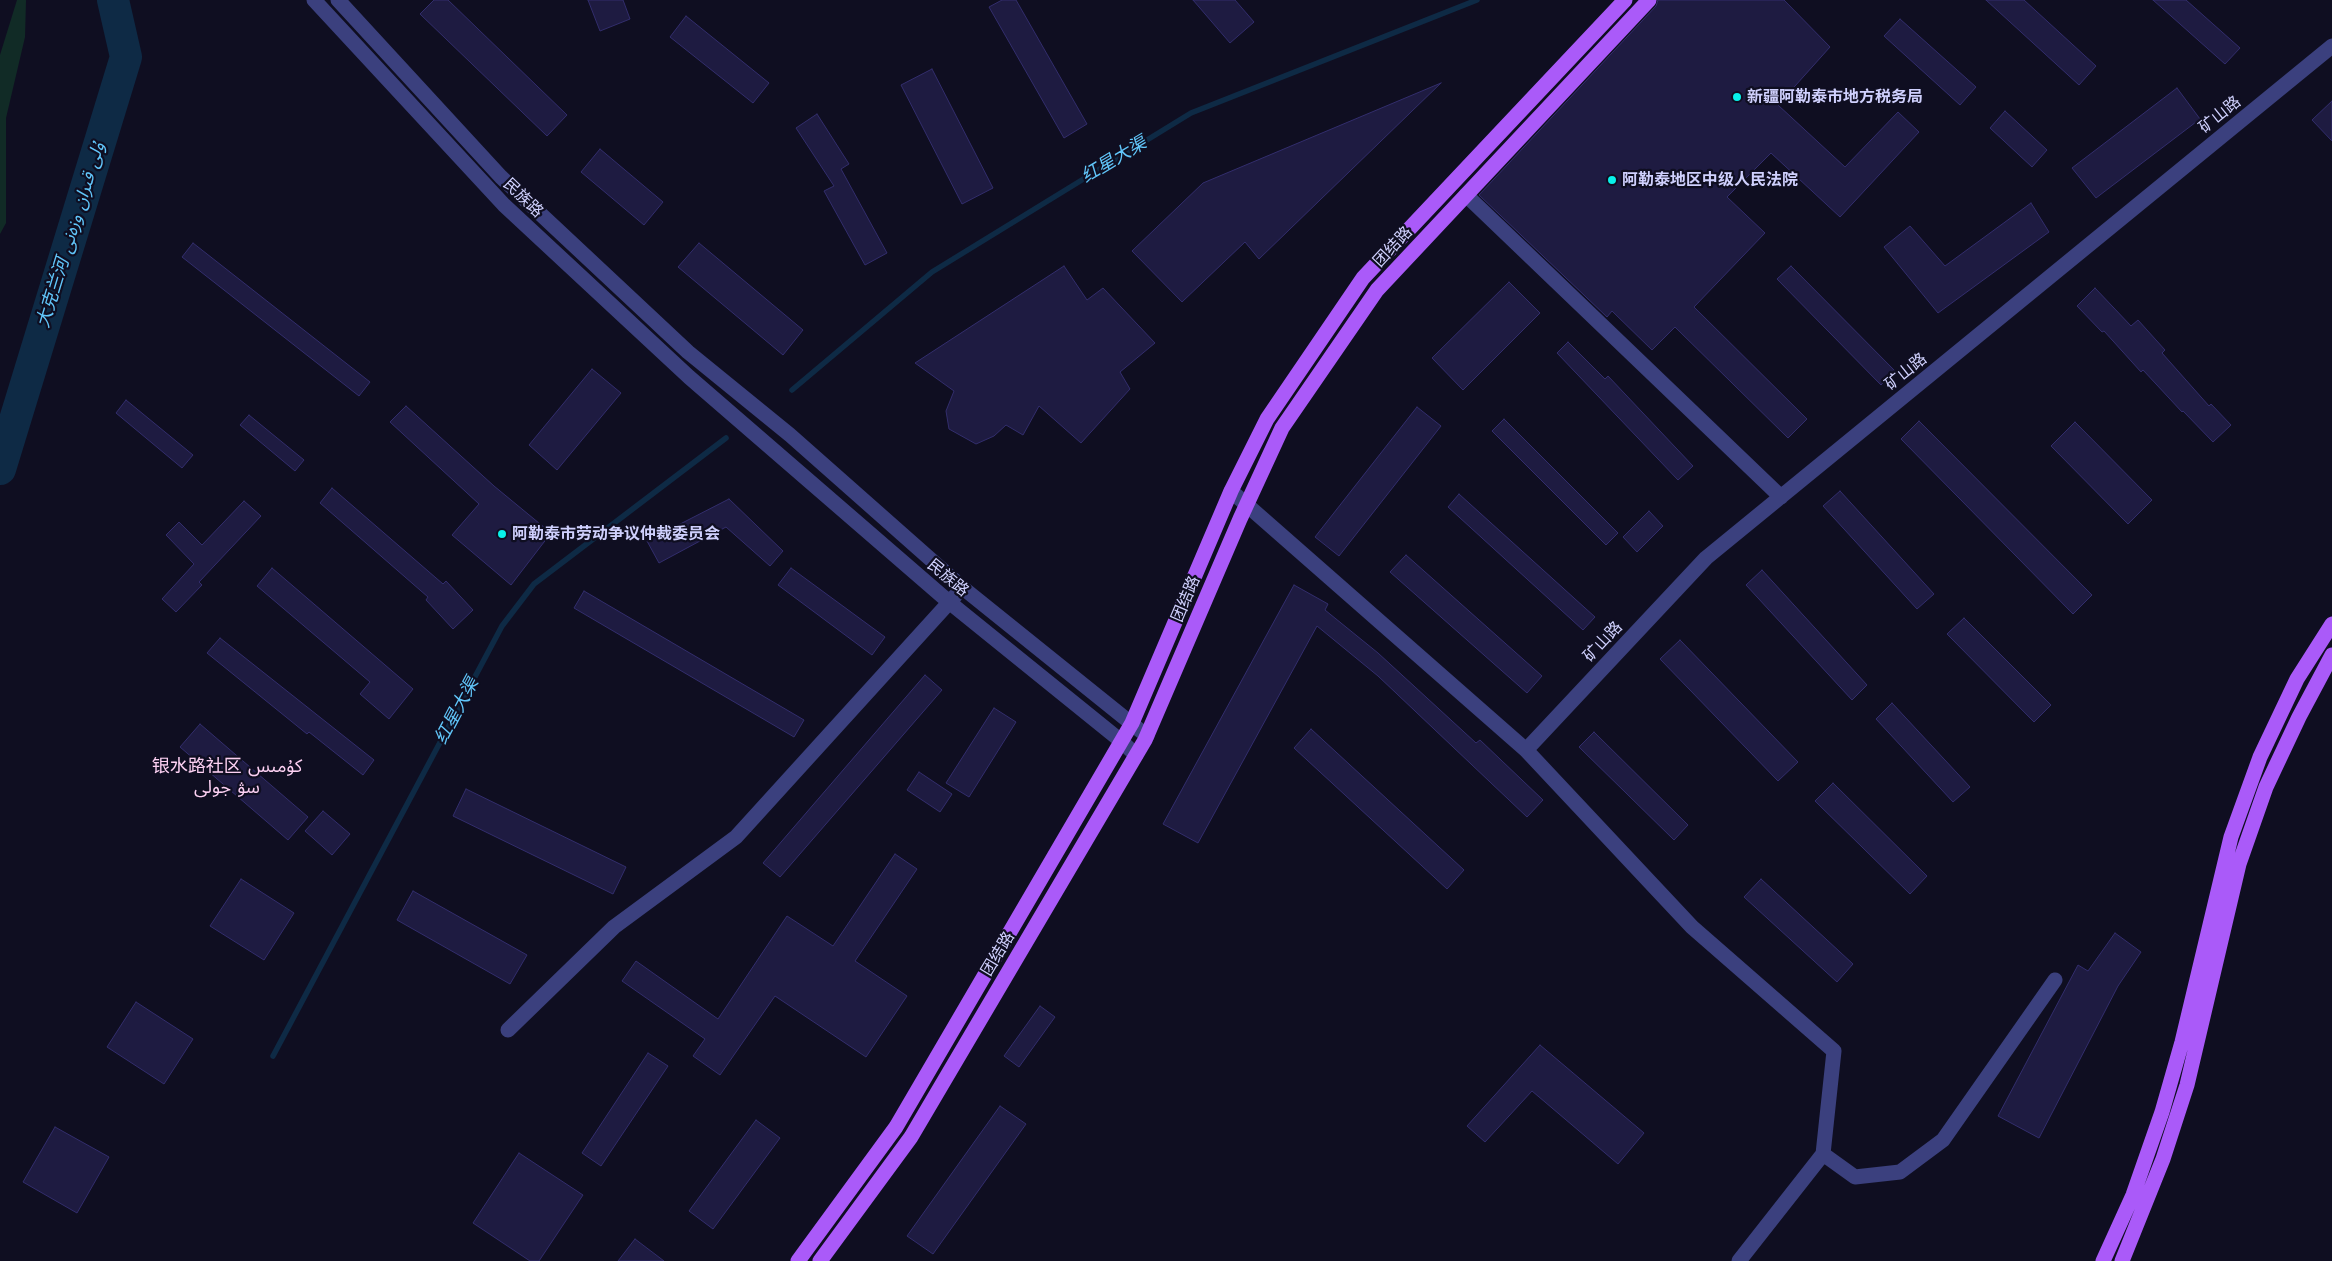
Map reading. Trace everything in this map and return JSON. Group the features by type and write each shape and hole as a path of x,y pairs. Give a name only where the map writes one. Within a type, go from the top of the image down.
{"main road":[{"name":"团结路","path":"798,1261 896,1127 1132,723 1231,491 1267,419 1363,278 1624,0"},
{"name":"团结路","path":"820,1261 911,1137 1147,736 1282,428 1377,290 1649,0"},
{"path":"2103,1261 2133,1195 2162,1112 2182,1042 2231,837 2260,757 2297,679 2332,624"},
{"path":"2122,1261 2163,1159 2187,1085 2239,864 2266,787 2299,717 2332,655"}],"street":[{"name":"民族路","path":"314,0 504,205 741,422 949,602 1121,740 1136,755"},
{"name":"民族路","path":"338,0 501,177 688,352 759,410 963,588 1147,736"},
{"name":"矿山路","path":"1526,750 1706,558 2332,46"},
{"path":"1466,195 1781,496"},
{"path":"1231,491 1526,750 1692,927 1834,1052 1823,1154 1739,1261"},
{"path":"508,1030 614,927 736,837 963,588"},
{"path":"1823,1154 1855,1177 1900,1172 1943,1140 2055,980"}],"green space":[{"path":"17,0 26,0 25,37 6,118 6,223 0,234 0,55"}],"building":[{"path":"434,0 448,0 567,115 547,136 420,14"},
{"path":"588,0 623,0 630,19 600,31"},
{"path":"1002,0 1016,0 1087,124 1064,138 989,7"},
{"path":"1193,0 1235,0 1254,22 1230,43"},
{"path":"1658,0 1784,0 1830,47 1778,105 1845,167 1898,112 1919,132 1840,217 1771,153 1727,197 1765,233 1694,307 1807,419 1788,438 1675,327 1652,350 1612,311 1607,317 1479,195 1656,6"},
{"path":"1986,0 2024,0 2096,66 2079,85"},
{"path":"2153,0 2186,0 2240,48 2225,64"},
{"path":"686,16 769,83 753,103 670,37"},
{"path":"1900,19 1976,87 1960,105 1884,36"},
{"path":"932,69 993,188 962,204 901,85"},
{"path":"1441,83 1259,259 1245,242 1182,302 1132,251 1203,183"},
{"path":"2177,88 2200,119 2096,198 2072,168"},
{"path":"2332,101 2332,141 2312,120"},
{"path":"2005,111 2047,150 2032,167 1990,128"},
{"path":"817,114 849,164 841,169 887,253 865,265 824,191 834,186 796,128"},
{"path":"600,149 663,202 644,225 581,172"},
{"path":"2031,203 2049,232 1938,313 1884,247 1910,226 1945,266"},
{"path":"193,243 370,382 359,396 182,257"},
{"path":"699,243 803,330 783,355 678,267"},
{"path":"1064,266 1087,300 1103,288 1155,343 1120,372 1130,389 1081,443 1039,406 1023,435 1006,425 994,436 976,444 949,429 946,411 954,391 915,363"},
{"path":"1791,266 1895,371 1881,385 1777,279"},
{"path":"1509,282 1540,313 1463,390 1432,358"},
{"path":"2095,288 2131,326 2138,320 2165,350 2162,353 2209,406 2211,404 2231,425 2213,442 2077,306"},
{"path":"1568,342 1605,379 1608,376 1693,466 1678,480 1557,353"},
{"path":"592,369 621,393 557,470 529,445"},
{"path":"126,400 193,455 182,468 116,413"},
{"name":"阿勒泰市劳动争议仲裁委员会","path":"406,406 494,486 551,533 511,585 452,535 479,504 390,422"},
{"path":"1417,407 1441,426 1339,556 1315,537"},
{"path":"249,415 304,460 295,471 240,425"},
{"path":"1504,419 1618,533 1606,545 1492,431"},
{"path":"1919,421 2092,595 2073,614 1901,439"},
{"path":"2075,422 2152,500 2128,524 2051,446"},
{"path":"332,488 443,584 446,581 473,610 453,629 426,600 428,597 320,503"},
{"path":"1840,491 1934,594 1917,609 1823,506"},
{"path":"1459,494 1595,617 1583,630 1448,507"},
{"path":"729,499 783,551 770,566 726,527 659,563 647,541"},
{"path":"244,501 261,516 199,582 202,585 176,612 162,599 194,564 166,535 179,522 202,545"},
{"path":"1649,511 1663,526 1637,552 1623,537"},
{"path":"1406,555 1542,676 1527,693 1390,572"},
{"path":"272,568 413,689 389,719 360,694 370,682 257,586"},
{"path":"791,568 885,637 872,655 778,585"},
{"path":"1762,570 1867,685 1852,700 1746,585"},
{"path":"1294,585 1328,604 1325,610 1378,653 1476,743 1480,740 1543,800 1527,817 1378,676 1317,626 1198,843 1163,824"},
{"path":"584,591 804,720 794,737 574,608"},
{"path":"1964,618 2051,705 2034,722 1947,634"},
{"path":"220,638 374,760 363,775 309,732 307,734 207,653"},
{"path":"1680,640 1798,762 1778,781 1660,659"},
{"path":"925,675 942,690 780,877 763,863"},
{"path":"1892,703 1970,787 1953,802 1876,719"},
{"path":"994,708 1016,722 969,797 946,783"},
{"path":"200,724 308,817 288,840 180,747"},
{"path":"1311,729 1464,870 1447,889 1294,748"},
{"path":"1594,732 1688,825 1674,840 1579,747"},
{"path":"919,772 952,794 940,812 907,790"},
{"path":"1833,783 1927,876 1910,894 1815,801"},
{"path":"466,789 626,867 613,894 453,816"},
{"path":"323,811 350,834 332,855 305,831"},
{"path":"895,854 917,869 855,961 907,996 866,1057 775,996 720,1075 693,1056 705,1039 622,981 636,961 718,1019 787,916 833,946"},
{"path":"241,879 294,913 264,960 210,926"},
{"path":"1761,879 1853,964 1837,982 1744,897"},
{"path":"413,891 527,955 510,984 397,920"},
{"path":"2115,933 2141,952 2118,986 2039,1138 1998,1116 2078,965 2088,971"},
{"path":"136,1002 193,1039 164,1084 107,1047"},
{"path":"1040,1006 1055,1017 1019,1067 1004,1056"},
{"path":"1540,1045 1644,1133 1618,1164 1532,1091 1485,1142 1467,1126"},
{"path":"648,1053 668,1066 601,1166 582,1153"},
{"path":"1000,1106 1026,1124 933,1254 907,1236"},
{"path":"756,1120 780,1138 713,1229 689,1211"},
{"path":"55,1127 109,1157 77,1213 23,1182"},
{"path":"519,1153 583,1195 539,1261 530,1261 473,1223"},
{"path":"635,1239 664,1261 618,1261"}],"waterway":[{"name":"大克兰河 ۇلى قىران وزەنى","path":"0,469 126,57 113,0"},
{"name":"红星大渠","path":"792,390 932,272 1191,113 1477,0"},
{"name":"红星大渠","path":"273,1056 502,626 534,584 726,438"}],"place":[{"name":"新疆阿勒泰市地方税务局","path":"1737,97"},
{"name":"阿勒泰地区中级人民法院","path":"1612,180"},
{"name":"阿勒泰市劳动争议仲裁委员会","path":"502,534"}],"district":[{"name":"银水路社区 كۇمىس سۋ جولى","path":"227,778"}]}
